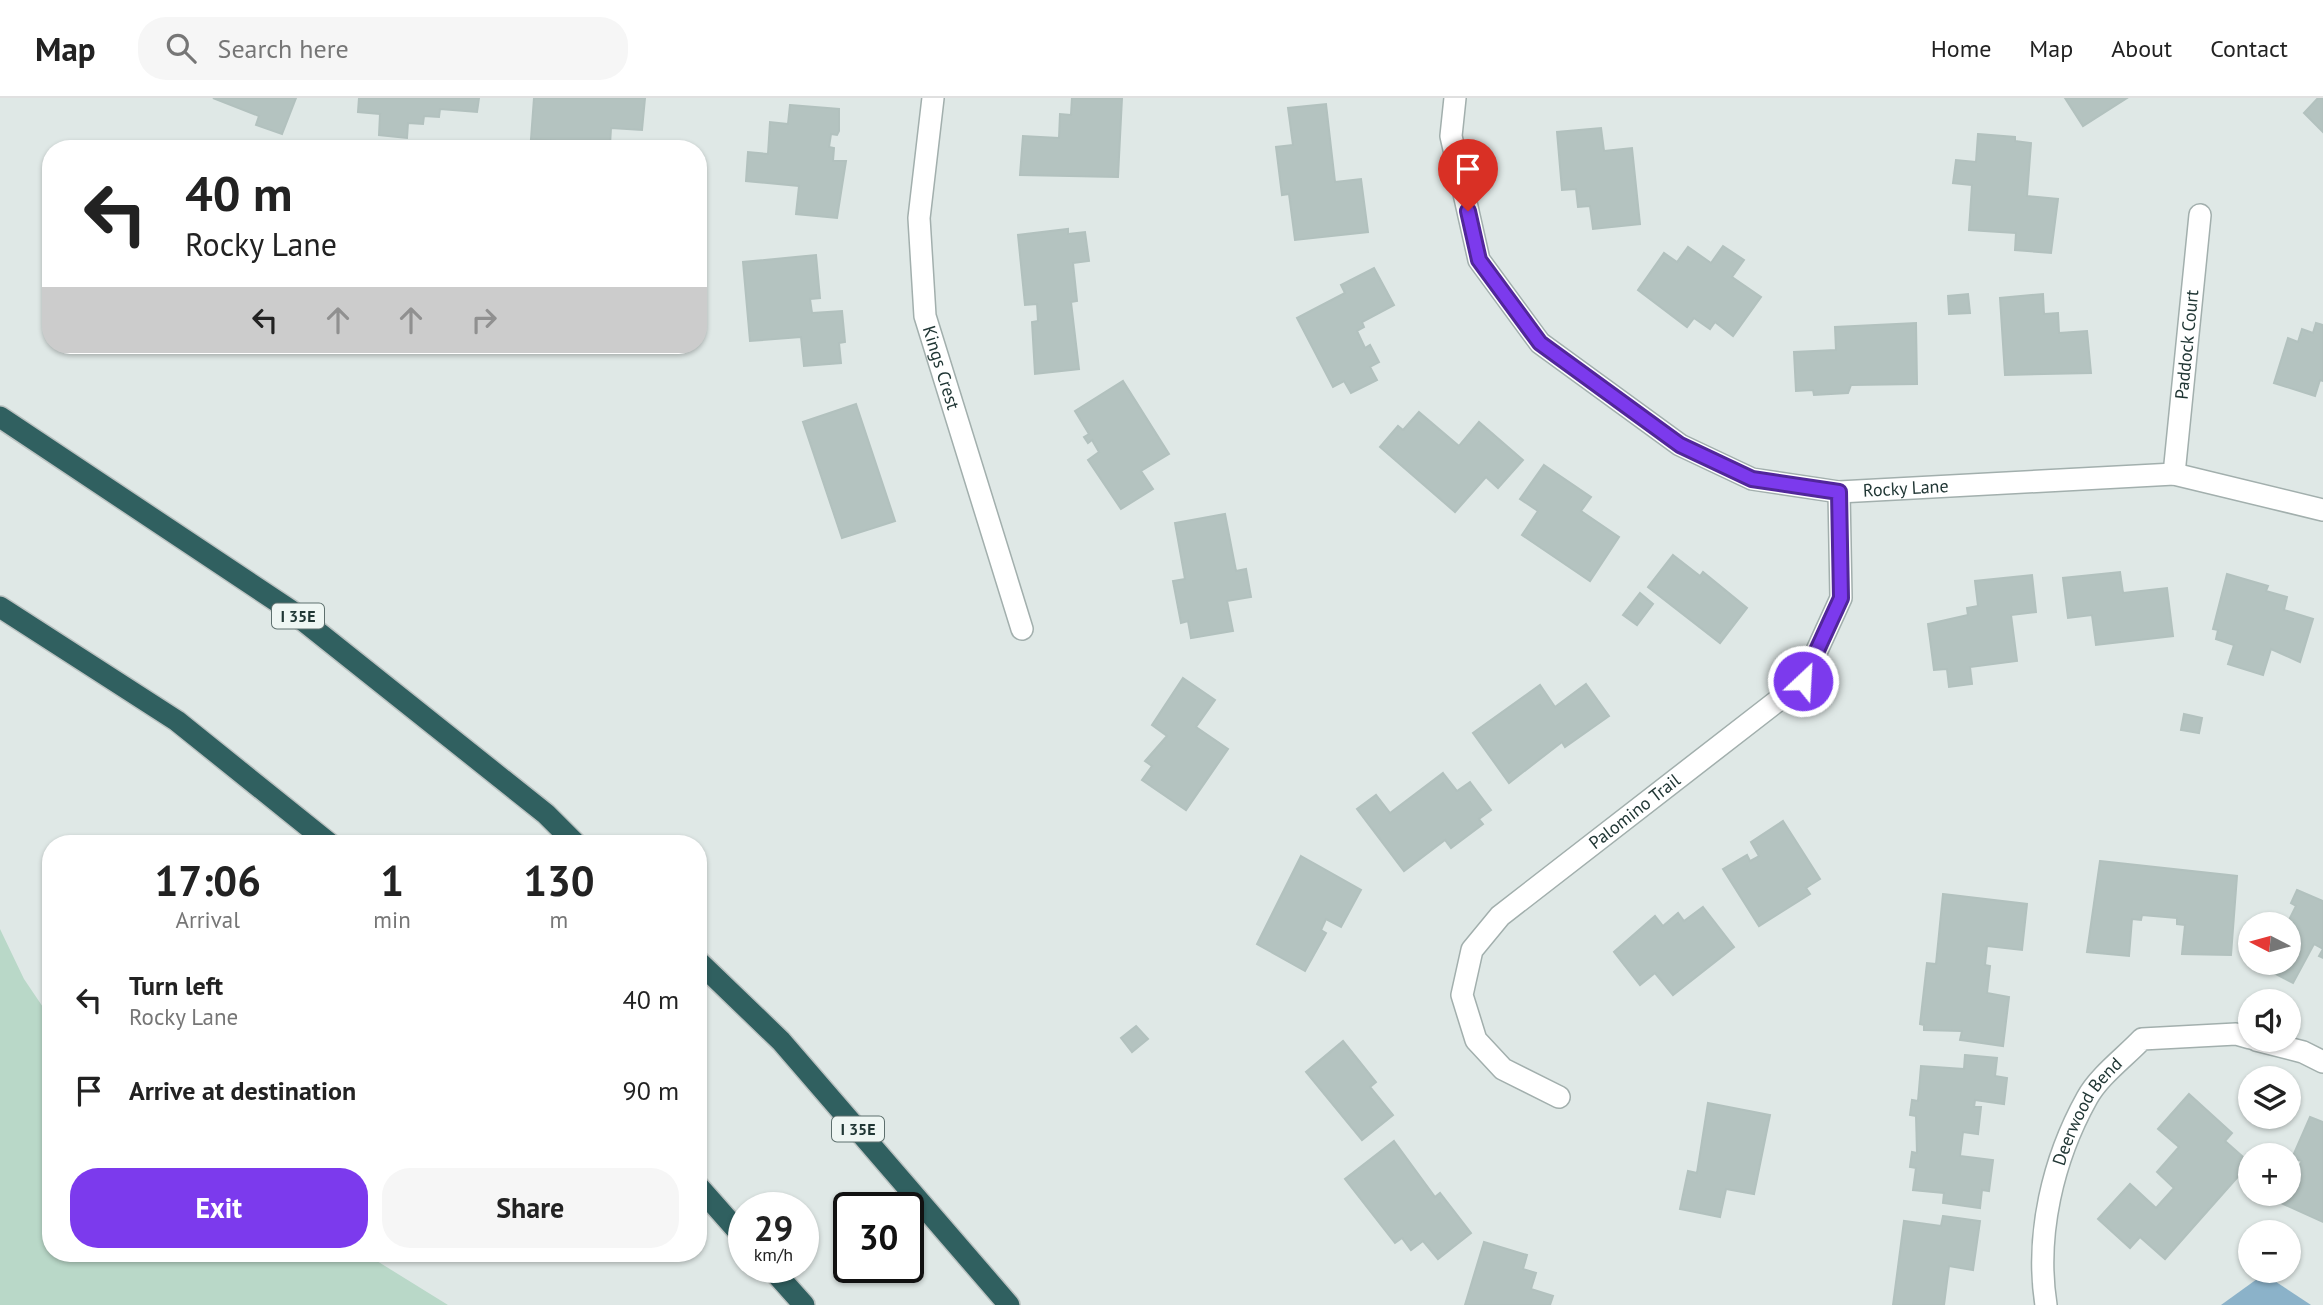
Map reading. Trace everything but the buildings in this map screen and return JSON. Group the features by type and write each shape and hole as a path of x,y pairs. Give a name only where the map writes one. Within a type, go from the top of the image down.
{"highway":[{"name":"I 35E","path":"0,417 290,610 546,814 567,835"},
{"path":"0,607 177,721 319,835"},
{"name":"I 35E","path":"707,970 781,1041 1009,1305"},
{"path":"707,1196 728,1220"},
{"path":"784,1283 804,1305"}],"street":[{"name":"Kings Crest","path":"933,98 919,218 925,316 1021,629"},
{"name":"Rocky Lane","path":"1455,98 1451,136 1479,260 1540,343 1680,445 1752,479 1839,492 2174,474 2323,510"},
{"name":"Paddock Court","path":"2174,474 2200,215"},
{"name":"Palomino Trail","path":"1559,1097 1503,1069 1476,1040 1462,995 1472,950 1500,916 1803,681 1841,598 1839,492"},
{"name":"Deerwood Bend","path":"2046,1305 2043,1285 2048,1190 2088,1096 2142,1039 2238,1035"},
{"path":"2301,1051 2323,1062"}],"green space":[{"path":"0,929 24,979 42,1006 42,1262 379,1262 448,1305 0,1305"}],"water":[{"path":"2252,1283 2278,1283 2311,1305 2221,1305"}],"route":[{"path":"1468,211 1479,260 1540,343 1680,445 1752,479 1839,492 1841,598 1803,681"}]}
